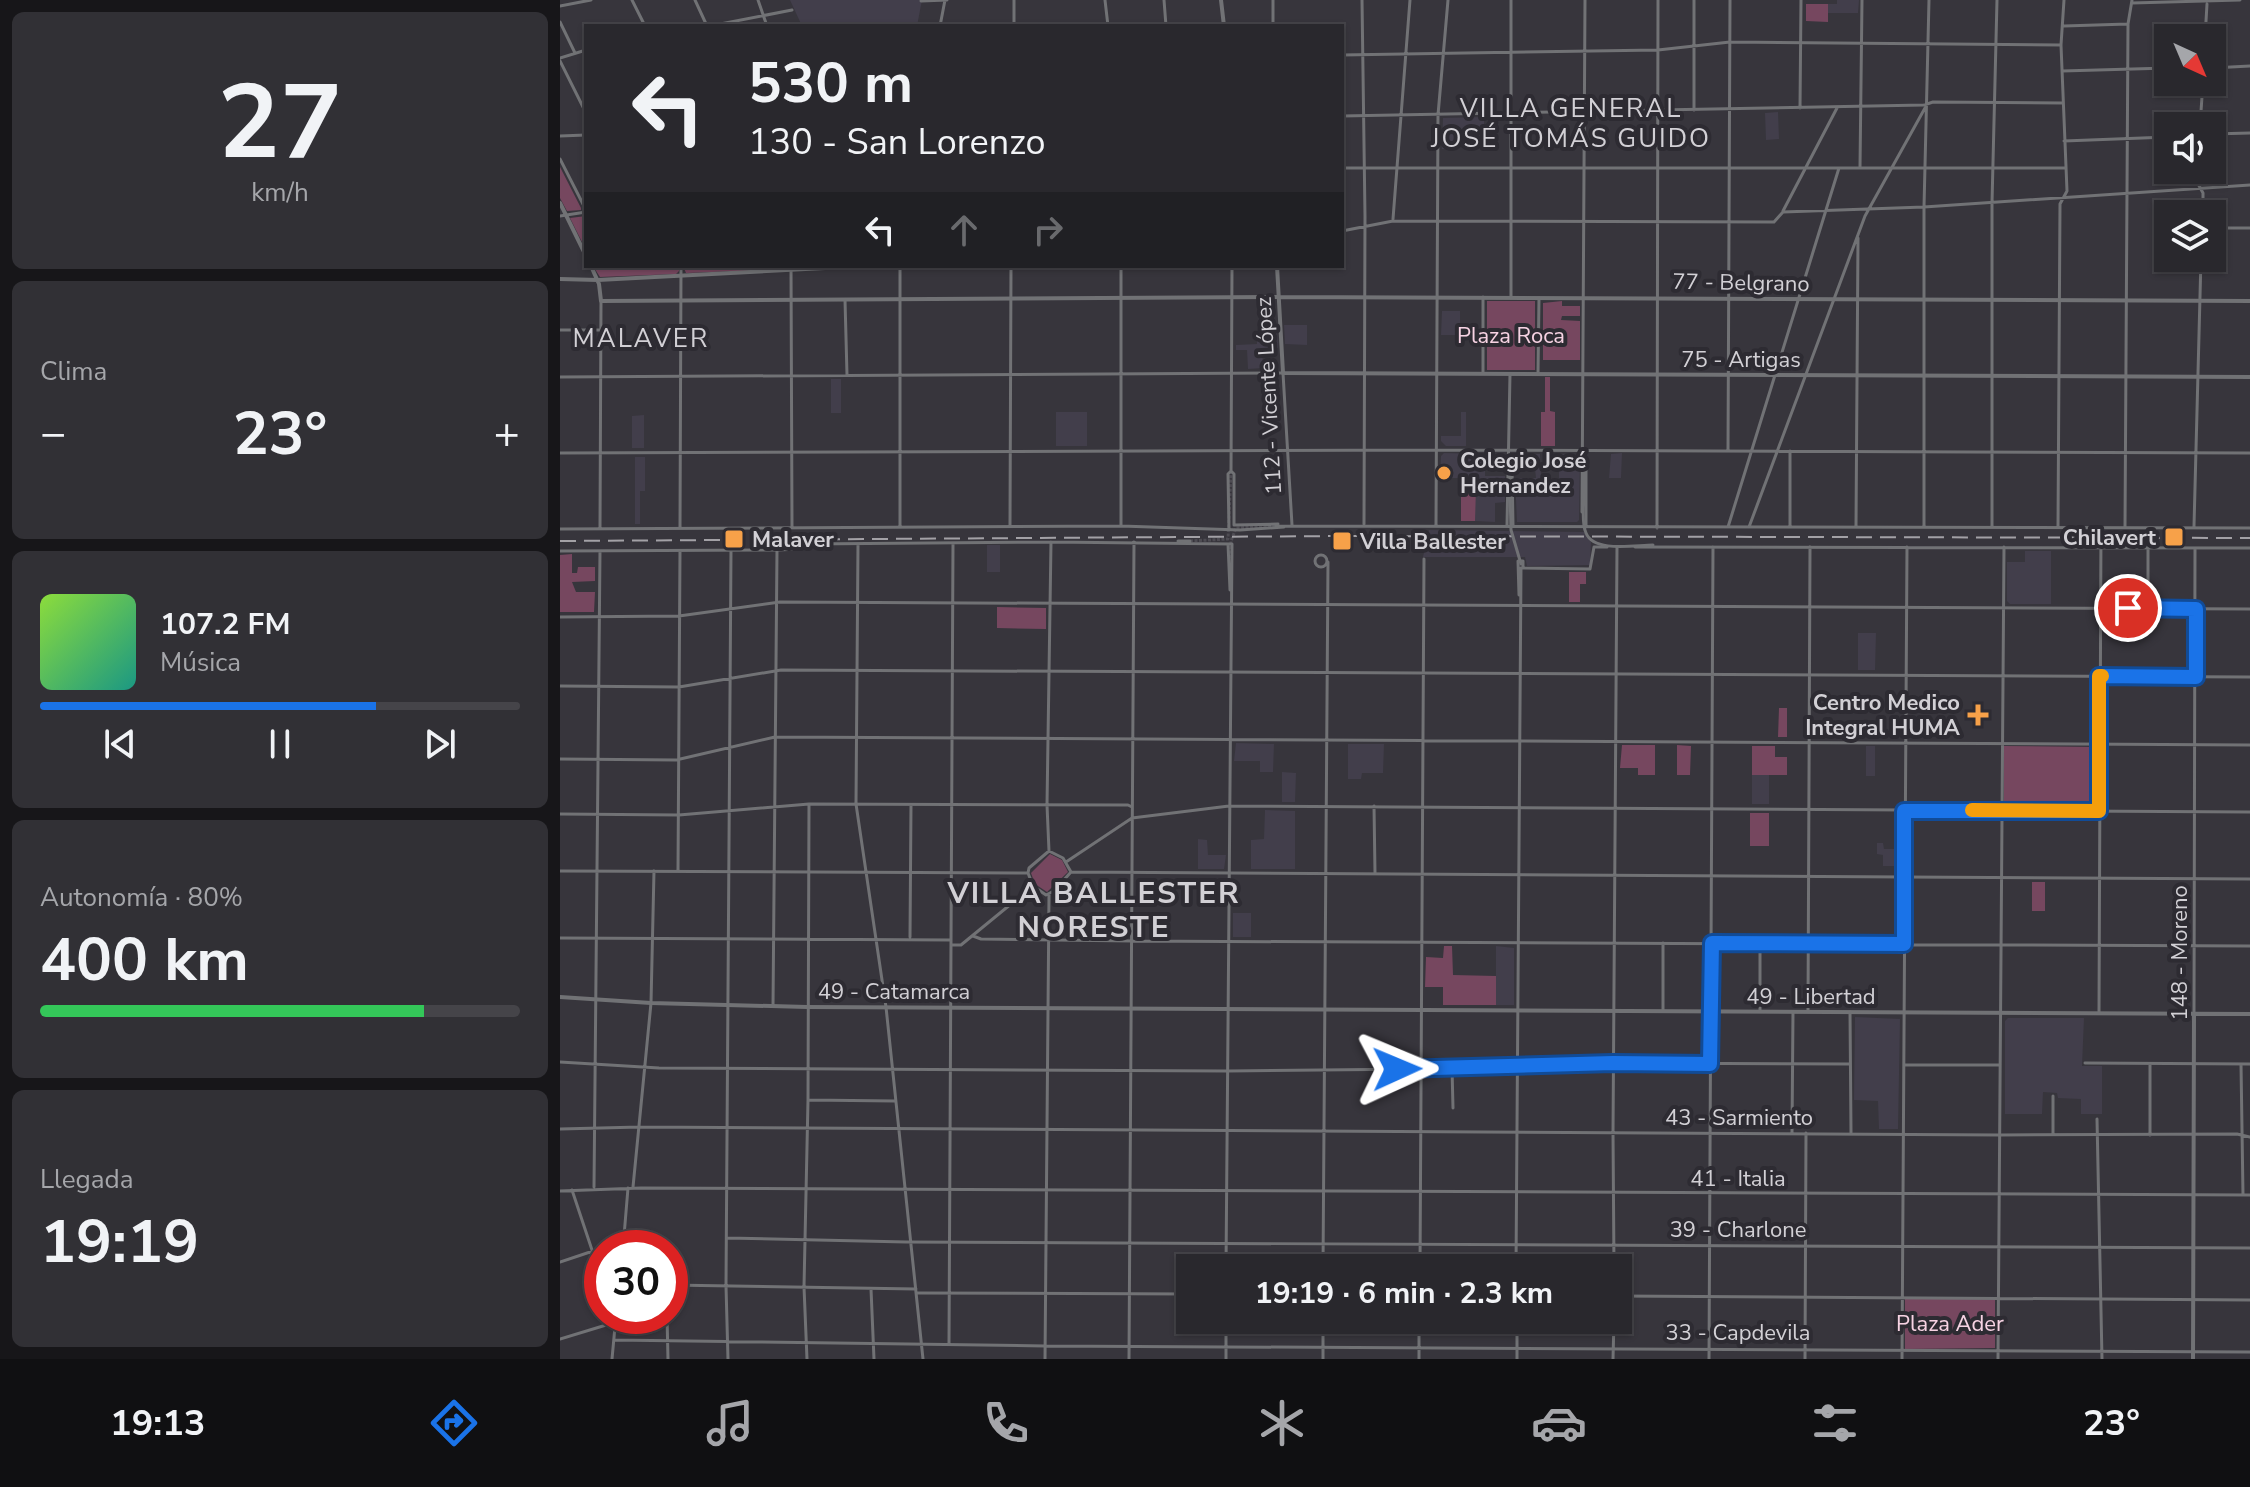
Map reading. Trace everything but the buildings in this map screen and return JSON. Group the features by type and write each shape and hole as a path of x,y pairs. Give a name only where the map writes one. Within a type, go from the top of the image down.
{"street":[{"path":"560,6 591,0"},
{"path":"632,0 644,24"},
{"path":"695,0 707,24"},
{"path":"758,0 767,24"},
{"path":"921,1 946,0 940,24"},
{"path":"1014,0 1014,24"},
{"path":"1105,0 1108,24"},
{"path":"1164,0 1166,24"},
{"path":"1221,0 1224,24"},
{"path":"1273,0 1273,24"},
{"path":"1362,0 1364,525"},
{"path":"1393,221 1410,0"},
{"path":"1436,526 1438,115 1448,0"},
{"path":"1511,0 1511,297"},
{"path":"1585,0 1584,494 1585,528 1591,540 1603,545 1713,547 2250,548"},
{"path":"1657,528 1658,0"},
{"path":"1694,0 1694,110"},
{"path":"1728,451 1730,0"},
{"path":"1800,108 1801,0"},
{"path":"1860,167 1862,0"},
{"path":"1924,527 1924,207 1929,0"},
{"path":"1992,527 1992,203 1997,0"},
{"path":"2058,527 2060,204 2067,191 2061,45 2064,0"},
{"path":"2125,527 2128,24 2132,2 2240,0"},
{"path":"2206,24 2207,1"},
{"path":"719,24 792,10"},
{"path":"560,22 575,53"},
{"path":"2062,26 2128,24"},
{"path":"1344,55 1658,50 1730,42 2061,45"},
{"path":"584,51 560,60 584,109"},
{"path":"2226,67 2250,66"},
{"path":"2062,71 2154,68"},
{"path":"1344,116 1837,108 1927,105 1933,102 2063,103"},
{"path":"1749,527 1868,209 1927,105"},
{"path":"1344,231 1393,221 1777,221 1837,108"},
{"path":"2226,134 2250,133"},
{"path":"560,136 584,135"},
{"path":"2064,141 2154,138"},
{"path":"560,159 584,207"},
{"path":"1344,168 2065,168"},
{"path":"1728,527 1839,168"},
{"path":"2198,184 2203,200"},
{"path":"1783,212 1924,207 2250,185"},
{"path":"560,203 563,216 584,253"},
{"path":"563,216 584,211"},
{"path":"2226,228 2250,228"},
{"path":"1856,527 1858,237"},
{"path":"592,268 598,280 601,301 600,528"},
{"path":"680,528 681,268"},
{"path":"560,279 598,280 791,268 792,528"},
{"path":"900,268 900,527"},
{"path":"1010,526 1011,268"},
{"path":"1121,268 1121,526"},
{"path":"1231,527 1234,474 1231,471 1232,268"},
{"name":"112 - Vicente López","path":"1277,268 1290,525"},
{"path":"2194,527 2201,272"},
{"path":"1483,297 1483,374"},
{"name":"77 - Belgrano","path":"601,301 1657,297 2250,301"},
{"path":"1538,374 1539,298"},
{"path":"845,300 847,375"},
{"path":"560,330 601,330"},
{"name":"75 - Artigas","path":"560,377 1283,373 2250,377"},
{"path":"1510,374 1511,530 1522,566 1516,1254"},
{"path":"560,453 1231,450 2250,453"},
{"path":"1790,451 1790,527"},
{"path":"1584,455 1581,463 1584,527"},
{"path":"1507,526 1509,461"},
{"path":"1509,461 1512,469 1513,526"},
{"path":"1276,526 1290,525"},
{"path":"560,529 1290,525 2250,528"},
{"path":"2099,1014 2101,528"},
{"path":"1162,542 1190,541"},
{"path":"560,871 1028,873 1049,851 1051,542"},
{"path":"1129,1359 1134,542"},
{"path":"560,550 777,550 800,549 807,544 1230,544 1226,1254"},
{"path":"858,544 856,804 886,1007 923,1359"},
{"path":"949,1344 953,544"},
{"path":"1522,566 1590,569 1594,547 1676,546"},
{"path":"2148,546 2148,608"},
{"path":"1614,1254 1617,547"},
{"path":"1709,1359 1713,547"},
{"path":"1808,1011 1810,547"},
{"path":"1902,1359 1907,547"},
{"path":"1998,1359 2004,547"},
{"name":"148 - Moreno","path":"2193,1359 2195,548"},
{"path":"728,1359 731,550"},
{"path":"773,1006 777,550"},
{"path":"594,1189 600,551"},
{"path":"678,871 680,551"},
{"path":"1323,1254 1325,568 1328,562 1324,556 1316,557 1316,565 1325,568"},
{"path":"1420,1254 1424,559"},
{"path":"560,617 679,616 776,602 2250,609"},
{"path":"560,686 679,687 776,670 2250,677"},
{"path":"560,759 679,759 775,737 2250,745"},
{"path":"560,814 679,815 809,804 1132,807"},
{"path":"807,1359 804,1241 809,804"},
{"path":"910,939 911,805"},
{"path":"1066,862 1132,818 1229,806 2250,812"},
{"path":"1374,806 1375,873"},
{"path":"1049,851 1066,862 1071,872"},
{"path":"625,1230 640,1127 651,1003 654,871"},
{"path":"1045,1359 1049,895 1071,872 2250,879"},
{"path":"1028,873 1033,886 1049,895"},
{"path":"560,938 910,939 961,945 1033,886"},
{"path":"973,936 981,939 1132,941 2250,946"},
{"path":"1663,943 1663,1011"},
{"path":"1760,943 1760,1011"},
{"name":"49 - Catamarca","path":"560,997 730,1006 1228,1008"},
{"name":"49 - Libertad","path":"1228,1008 2250,1014"},
{"path":"1792,1133 1793,1012"},
{"path":"1850,1012 1851,1133"},
{"path":"560,1062 645,1067 1228,1071 1613,1063 1850,1064"},
{"path":"2085,1063 2250,1064"},
{"path":"2150,1064 2150,1135"},
{"path":"2241,1064 2243,1195"},
{"path":"1903,1065 2000,1065"},
{"path":"1452,1068 1453,1108"},
{"path":"2053,1096 2053,1134"},
{"path":"808,1100 895,1101"},
{"path":"2097,1119 2102,1359"},
{"name":"43 - Sarmiento","path":"560,1129 729,1127 2194,1134 2250,1137"},
{"path":"1805,1359 1806,1133"},
{"name":"41 - Italia","path":"560,1191 727,1188 2250,1195"},
{"path":"572,1190 585,1230"},
{"name":"39 - Charlone","path":"727,1238 804,1241 2250,1248"},
{"path":"560,1262 584,1254"},
{"path":"688,1285 949,1293 1176,1294"},
{"path":"871,1289 874,1359"},
{"path":"1632,1296 2250,1300"},
{"path":"560,1339 584,1330"},
{"path":"612,1359 615,1334"},
{"path":"668,1334 668,1359"},
{"path":"1226,1334 1226,1359"},
{"path":"1323,1334 1323,1359"},
{"path":"1419,1334 1419,1359"},
{"path":"1517,1334 1517,1359"},
{"path":"1613,1359 1614,1334"},
{"name":"33 - Capdevila","path":"614,1340 1045,1346 2250,1352"}],"shaded area":[{"path":"790,0 922,0 917,24 801,24"},
{"path":"1837,0 1859,0 1858,13 1828,13 1828,4 1837,4"},
{"path":"1778,112 1779,139 1766,140 1765,113"},
{"path":"1484,117 1484,139 1464,139 1459,149 1442,149 1443,118"},
{"path":"1442,311 1460,311 1460,335 1441,335"},
{"path":"1284,325 1307,325 1307,345 1285,344"},
{"path":"1277,333 1278,348 1262,349 1263,368 1248,369 1247,350 1236,350 1236,345 1257,344 1257,334"},
{"path":"831,379 841,379 841,413 831,413"},
{"path":"1056,412 1087,412 1087,446 1056,446"},
{"path":"1461,412 1466,412 1466,446 1446,446 1441,436 1461,436"},
{"path":"644,415 644,448 632,448 632,416"},
{"path":"1444,453 1485,454 1485,476 1505,476 1505,502 1495,503 1495,522 1475,521 1475,488 1461,488 1461,478 1440,478 1441,456"},
{"path":"1622,453 1621,478 1609,478 1611,454"},
{"path":"1517,454 1540,454 1541,478 1559,479 1559,454 1576,454 1580,459 1577,522 1517,522 1515,478 1536,478 1535,469 1525,469 1525,460 1515,460"},
{"path":"635,457 645,457 645,491 640,491 640,524 635,524"},
{"path":"1429,530 1584,532 1591,542 1590,565 1527,566 1525,557 1423,557"},
{"path":"987,545 1000,545 1000,572 987,572"},
{"path":"2025,551 2051,551 2051,604 2010,604 2007,601 2007,562 2025,562"},
{"path":"1858,633 1876,633 1875,670 1858,670"},
{"path":"1236,743 1274,744 1273,772 1260,772 1260,761 1234,761"},
{"path":"1348,744 1384,744 1383,773 1362,773 1361,779 1348,779"},
{"path":"1866,746 1875,746 1875,776 1866,776"},
{"path":"1282,772 1296,773 1295,802 1282,802"},
{"path":"1752,775 1769,775 1769,804 1752,804"},
{"path":"1265,810 1295,811 1295,869 1251,869 1251,840 1264,839"},
{"path":"1198,839 1207,840 1208,855 1226,855 1224,869 1198,869"},
{"path":"1877,843 1883,843 1884,849 1902,849 1902,866 1883,866 1883,855 1877,854"},
{"path":"1233,913 1251,913 1251,937 1233,937"},
{"path":"1496,946 1514,948 1514,1005 1496,1005"},
{"path":"1855,1017 1900,1019 1898,1129 1879,1129 1878,1101 1854,1100"},
{"path":"2008,1018 2084,1018 2082,1066 2102,1066 2102,1114 2081,1114 2081,1099 2058,1098 2057,1093 2043,1092 2042,1114 2005,1114 2005,1021"}],"green space":[{"path":"1806,4 1828,4 1828,22 1806,21"},
{"path":"560,167 581,210 567,211 560,198"},
{"path":"584,216 584,246 570,218"},
{"path":"594,268 679,268 676,274 600,277"},
{"path":"684,268 788,268 788,269 686,273"},
{"name":"Plaza Roca","path":"1487,301 1535,301 1535,370 1487,370"},
{"path":"1562,301 1562,306 1580,306 1580,316 1562,316 1561,320 1580,321 1580,360 1543,360 1543,303"},
{"path":"1545,377 1550,377 1550,411 1555,412 1555,446 1541,446"},
{"path":"1461,488 1476,488 1475,521 1461,521"},
{"path":"572,554 572,573 577,573 578,567 595,567 595,581 572,582 576,592 595,592 594,612 560,612 560,555"},
{"path":"1569,572 1586,572 1586,584 1580,584 1580,602 1569,602"},
{"path":"997,607 1046,608 1046,629 997,628"},
{"path":"1779,708 1787,708 1787,737 1778,737"},
{"path":"1622,745 1655,745 1655,775 1638,775 1638,768 1620,768"},
{"path":"1677,745 1691,746 1690,775 1677,775"},
{"path":"1752,746 1775,746 1775,757 1787,757 1787,775 1752,775"},
{"path":"2004,746 2097,747 2097,810 2004,808"},
{"path":"1750,813 1769,813 1769,846 1750,846"},
{"path":"1050,854 1062,860 1068,872 1047,892 1035,884 1031,873"},
{"path":"2032,882 2045,882 2045,911 2032,911"},
{"path":"1444,946 1452,946 1453,975 1496,976 1496,1005 1443,1005 1443,987 1425,987 1426,957 1443,958"},
{"name":"Plaza Ader","path":"1995,1298 1995,1348 1905,1349 1905,1299"}],"tunnel":[{"path":"1190,541 1228,539 1231,471"},
{"path":"1230,558 1236,528 1276,526"}],"railway":[{"path":"560,541 1342,536 2250,538"}],"slow traffic":[{"path":"1972,810 2099,811 2099,676 2102,676"}],"place":[{"name":"Colegio José Hernandez","path":"1444,473"},
{"name":"Chilavert","path":"2174,537"},
{"name":"Malaver","path":"734,539"},
{"name":"Villa Ballester","path":"1342,541"},
{"name":"Centro Medico Integral HUMA","path":"1978,715"}],"district":[{"name":"VILLA GENERAL JOSÉ TOMÁS GUIDO","path":"1571,123"},
{"name":"MALAVER","path":"641,338"},
{"name":"VILLA BALLESTER NORESTE","path":"1094,910"}],"route":[{"path":"1397,1069 1613,1063 1710,1064 1712,943 1904,944 1904,811 2099,811 2099,676 2196,677 2196,609 2128,608"}]}
